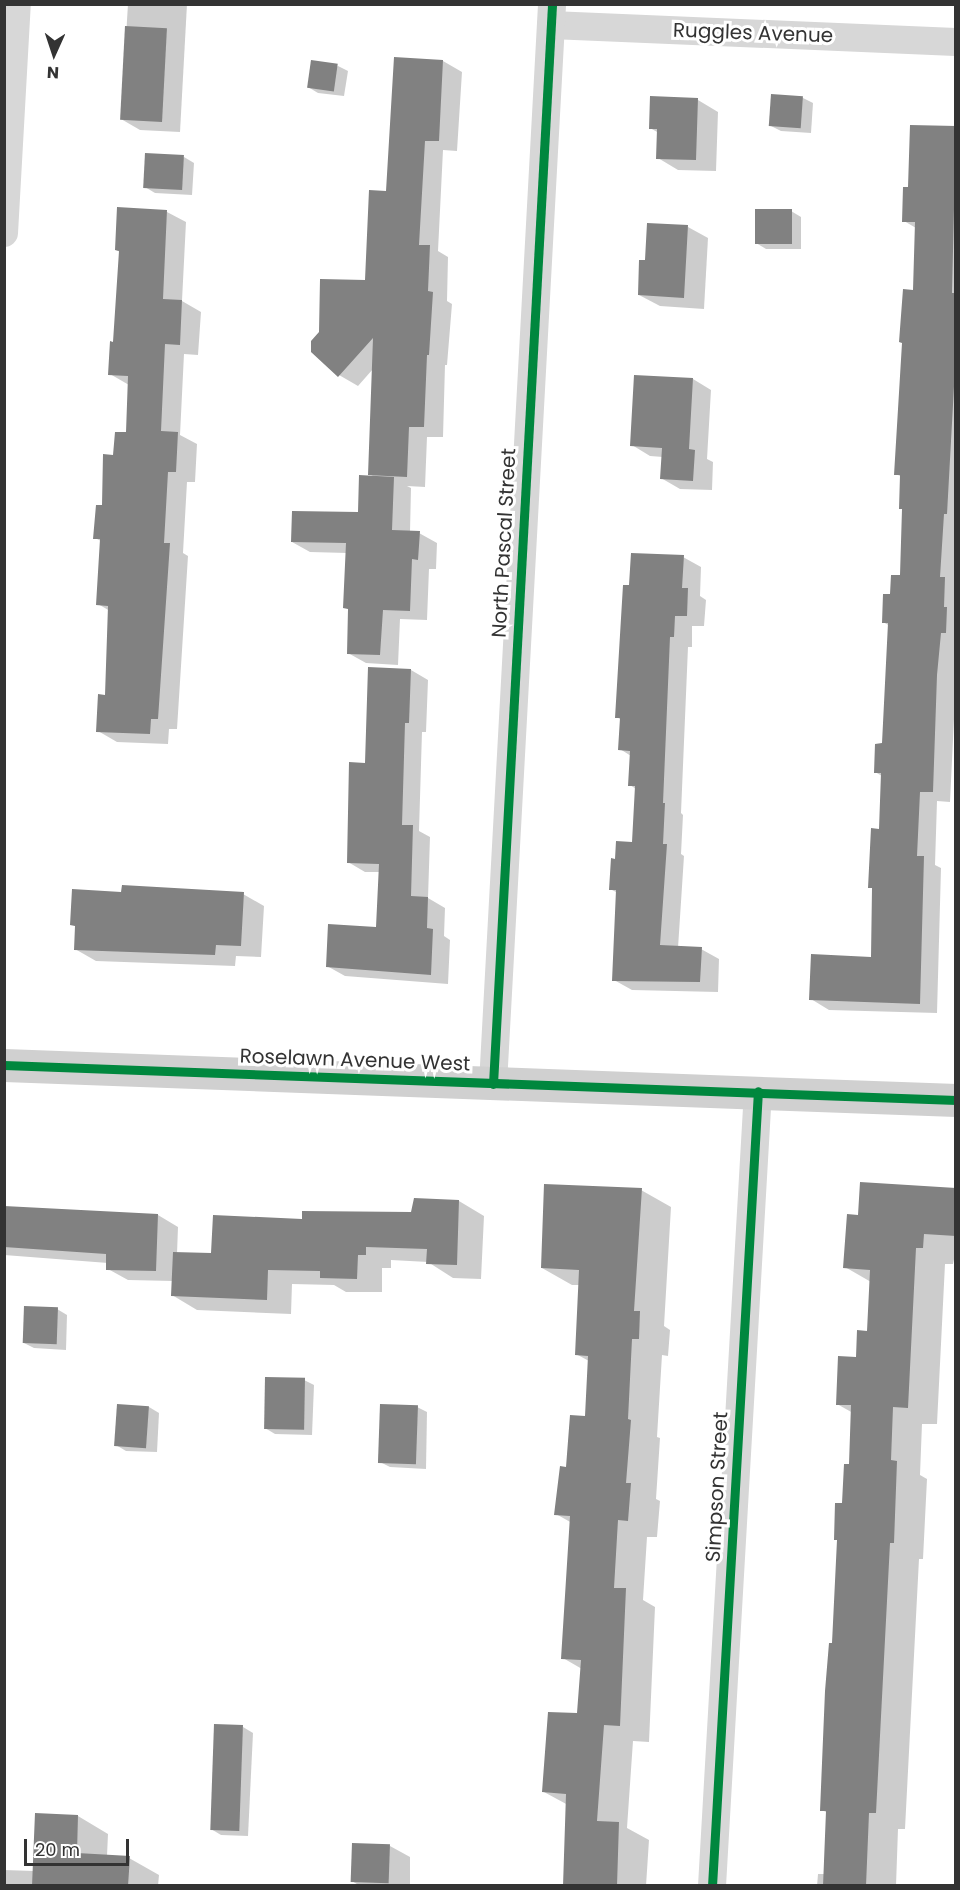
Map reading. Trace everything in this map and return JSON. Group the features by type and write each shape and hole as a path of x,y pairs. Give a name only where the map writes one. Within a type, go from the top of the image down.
{"street":[{"path":"4,233 17,4"},
{"name":"Ruggles Avenue","path":"551,15 956,42"},
{"name":"North Pascal Street","path":"493,1084 551,15"},
{"name":"Roselawn Avenue West","path":"4,1065 956,1100"},
{"name":"Simpson Street","path":"712,1886 758,1091"}],"building":[{"path":"125,26 167,28 162,122 120,120"},
{"path":"394,57 443,60 439,141 425,141 419,245 430,245 428,291 433,292 424,427 409,427 407,477 368,475 373,338 338,377 311,352 311,341 319,332 320,279 365,280 369,190 386,191"},
{"path":"311,60 338,64 334,91 307,88"},
{"path":"771,94 803,96 801,128 769,126"},
{"path":"650,96 698,98 696,160 656,159 657,129 649,129"},
{"path":"910,125 956,126 952,293 956,293 956,350 947,514 944,514 940,577 945,577 946,633 941,633 937,675 933,792 920,792 917,856 924,856 920,1004 809,1000 811,954 871,957 872,888 868,888 871,828 879,829 881,773 874,773 875,744 882,743 888,623 882,623 883,594 890,594 891,575 900,575 902,509 899,509 900,475 894,475 903,289 913,290 915,222 902,222 903,187 908,187"},
{"path":"145,153 184,155 182,190 143,188"},
{"path":"117,207 167,210 163,299 182,300 180,345 165,344 161,431 178,432 176,472 168,472 164,543 170,543 158,719 151,719 150,734 96,732 98,694 105,695 108,606 96,605 100,539 93,539 96,505 102,505 103,454 113,455 115,432 126,432 128,376 108,375 110,341 113,342 119,251 115,250"},
{"path":"755,209 792,209 792,244 755,244"},
{"path":"647,223 688,225 684,298 638,295 639,260 645,260"},
{"path":"634,375 693,378 689,449 695,450 693,481 660,479 662,448 630,446"},
{"path":"359,475 394,477 392,530 420,531 418,560 412,559 410,611 383,610 380,655 347,654 348,609 343,608 346,543 291,542 292,511 358,512"},
{"path":"631,553 684,555 682,588 688,588 687,616 675,616 674,637 670,637 663,803 665,803 663,844 667,844 660,945 702,947 700,982 612,981 616,890 609,890 611,858 615,859 616,841 632,842 635,786 628,786 630,751 618,750 620,718 615,718 623,585 629,585"},
{"path":"368,667 411,669 409,723 405,723 402,825 413,825 411,896 428,897 427,928 433,929 431,975 326,967 328,924 376,927 379,864 347,863 349,762 365,763"},
{"path":"122,885 244,892 241,946 216,945 215,955 74,950 75,926 70,925 72,889 121,892"},
{"path":"860,1182 956,1188 956,1236 924,1234 923,1248 916,1248 908,1408 893,1407 891,1460 897,1461 894,1543 890,1543 876,1813 869,1813 866,1886 823,1886 826,1811 820,1811 825,1691 829,1643 832,1643 837,1540 834,1540 835,1503 842,1503 844,1464 849,1464 851,1405 836,1405 838,1356 856,1357 857,1330 867,1331 870,1270 843,1268 847,1214 858,1215"},
{"path":"544,1184 642,1188 634,1311 640,1311 639,1339 632,1339 628,1419 631,1420 626,1483 631,1483 628,1521 618,1520 614,1588 626,1588 620,1726 604,1725 597,1821 619,1822 617,1886 563,1886 566,1794 542,1792 548,1712 577,1713 581,1660 561,1659 570,1516 554,1515 560,1466 566,1467 570,1415 585,1416 588,1356 575,1355 579,1270 541,1268"},
{"path":"414,1198 459,1200 457,1265 426,1264 427,1249 366,1247 366,1255 358,1255 357,1279 320,1278 320,1271 268,1270 267,1300 171,1296 173,1252 211,1253 213,1215 302,1219 302,1211 411,1212"},
{"path":"4,1206 158,1214 156,1271 106,1270 106,1254 4,1247"},
{"path":"24,1306 58,1307 57,1344 23,1343"},
{"path":"265,1377 305,1378 304,1430 264,1429"},
{"path":"117,1404 149,1406 146,1448 114,1446"},
{"path":"380,1404 418,1405 416,1464 378,1463"},
{"path":"214,1724 243,1725 239,1831 210,1830"},
{"path":"35,1813 78,1815 77,1853 130,1856 128,1886 32,1886"},
{"path":"352,1843 390,1844 389,1883 351,1882"}],"cycle path":[{"path":"493,1084 552,4"},
{"path":"4,1065 956,1100"},
{"path":"712,1886 758,1091"}]}
